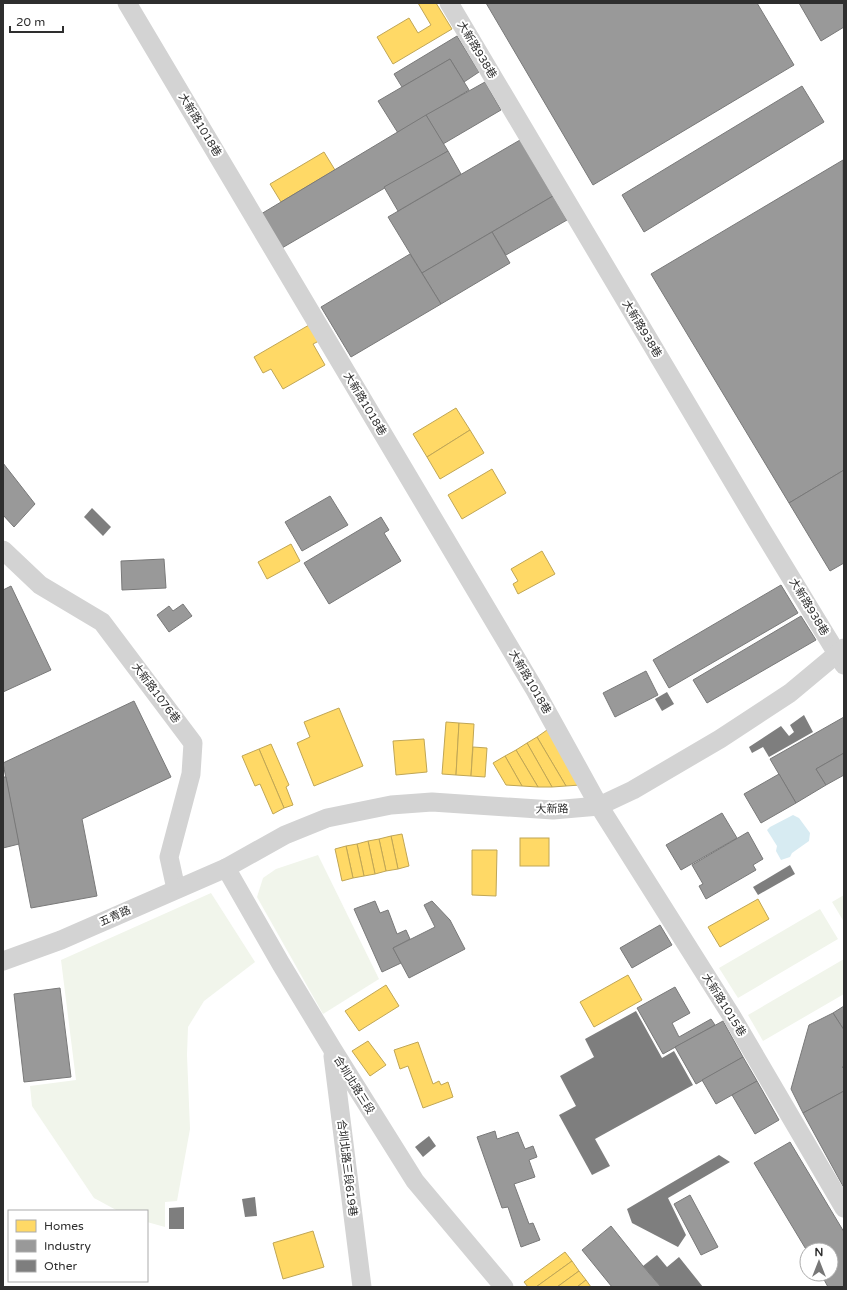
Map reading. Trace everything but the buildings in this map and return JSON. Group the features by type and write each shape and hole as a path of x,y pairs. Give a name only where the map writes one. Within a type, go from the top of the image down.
{"street":[{"name":"大新路1018巷","path":"127,3 535,690 599,806"},
{"name":"大新路938巷","path":"450,3 757,522 842,656"},
{"name":"大新路1076巷","path":"3,550 40,585 102,622 193,743 191,774 169,857 176,889"},
{"name":"大新路","path":"226,868 285,835 327,818 391,805 432,802 553,810 599,806 633,790 720,739 790,693 842,656"},
{"name":"大新路1015巷","path":"599,806 731,1015 844,1208"},
{"name":"五青路","path":"3,961 61,940 226,868"},
{"name":"合圳北路三段","path":"226,868 332,1050 415,1181 504,1287"},
{"name":"合圳北路三段619巷","path":"332,1050 362,1287"}],"shaded area":[{"path":"793,815 799,818 810,833 809,841 792,853 790,857 781,860 776,851 777,846 767,830"},
{"path":"318,855 379,979 323,1014 257,897 263,878 276,869"},
{"path":"211,893 255,962 204,1001 188,1027 187,1055 190,1129 177,1201 165,1202 165,1227 148,1222 148,1210 116,1210 94,1198 32,1106 30,1086 76,1080 61,960"},
{"path":"844,895 844,922 832,902"},
{"path":"820,909 838,939 738,998 719,968"},
{"path":"844,959 844,994 763,1041 748,1015"}]}
